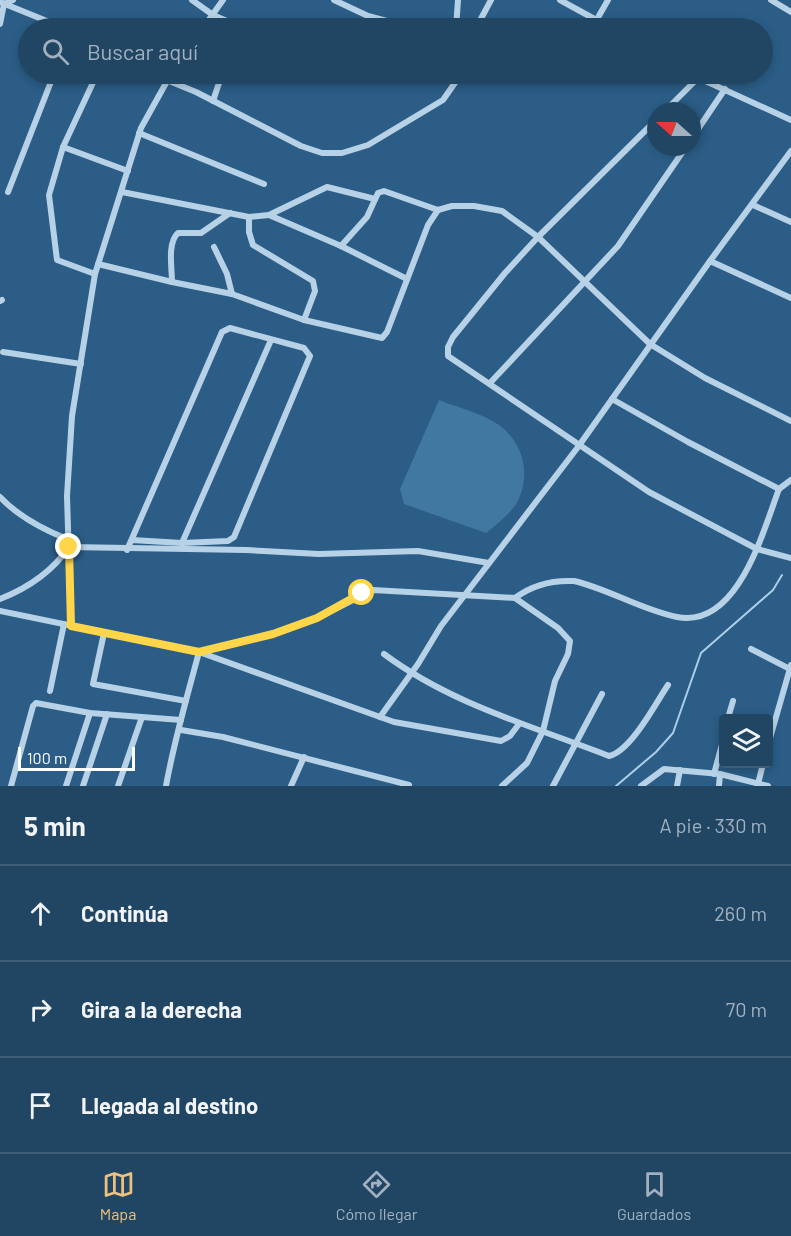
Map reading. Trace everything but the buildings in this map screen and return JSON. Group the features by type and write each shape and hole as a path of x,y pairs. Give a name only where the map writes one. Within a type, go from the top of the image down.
{"street":[{"path":"2,3 13,0"},
{"path":"192,0 219,18"},
{"path":"211,18 223,0"},
{"path":"334,0 375,18"},
{"path":"457,18 459,0"},
{"path":"481,18 491,0"},
{"path":"560,0 593,18"},
{"path":"598,18 608,0"},
{"path":"771,0 791,12"},
{"path":"0,24 2,3"},
{"path":"2,3 39,18"},
{"path":"8,192 50,84"},
{"path":"92,84 63,147 49,195 55,229 56,257 59,263 95,274"},
{"path":"71,626 67,539 72,416 95,274 139,133 164,84"},
{"path":"172,84 213,101 301,146 322,153 342,153 368,145 443,100 454,84"},
{"path":"213,101 219,84"},
{"path":"674,102 692,84"},
{"path":"713,84 791,120"},
{"path":"701,125 725,89"},
{"path":"647,129 505,273 448,347 448,356 454,363 490,383 578,447 649,492 757,549 791,558"},
{"path":"139,133 264,184"},
{"path":"63,147 128,171"},
{"path":"380,717 411,674 441,626 578,447 791,151"},
{"path":"490,383 618,246 680,156"},
{"path":"122,192 249,217 269,215 327,187 375,199"},
{"path":"341,246 367,217 378,193 384,190 438,210 452,206 474,206 502,211 538,237 650,344 705,378 791,421"},
{"path":"753,205 791,222"},
{"path":"98,264 232,294 304,320 382,338 387,332 428,225 438,210"},
{"path":"172,282 174,236 178,233 201,233 230,213"},
{"path":"269,215 341,246 407,279"},
{"path":"249,217 249,232 254,245 313,282 315,286 304,320"},
{"path":"214,247 227,274 232,294"},
{"path":"710,261 791,298"},
{"path":"128,550 132,540 222,332 230,328 304,348 310,356 234,537 228,541 182,543 132,540"},
{"path":"182,543 271,340"},
{"path":"3,352 81,364"},
{"path":"612,399 779,489"},
{"path":"515,598 525,590 559,580 574,581 663,614 695,618 712,611 730,597 757,549 779,489 791,480"},
{"path":"0,497 11,509 42,529 67,539"},
{"path":"69,547 128,550 246,550 319,554 418,551 489,563"},
{"path":"0,599 45,574 58,563 69,547"},
{"path":"199,652 273,634 317,618 373,590 464,597 515,598 558,628 570,641 568,654 555,681 543,731 527,763 502,786"},
{"path":"0,611 199,652 380,717 501,741 510,736 519,724"},
{"path":"50,691 63,624"},
{"path":"104,633 93,684 186,701"},
{"path":"751,650 790,667 773,729"},
{"path":"166,786 172,751 181,729 181,720 199,652"},
{"path":"384,654 411,674 519,724 578,743 609,756 617,754 628,743 668,685"},
{"path":"554,786 602,694"},
{"path":"729,714 733,701"},
{"path":"11,786 34,704 90,713 181,720"},
{"path":"66,786 90,713"},
{"path":"83,786 107,714"},
{"path":"118,786 142,717"},
{"path":"181,729 409,784"},
{"path":"291,786 304,757"},
{"path":"719,762 717,774 719,786"},
{"path":"641,786 664,768 717,774 763,785 764,768"},
{"path":"677,786 680,770"}],"shaded area":[{"path":"439,400 478,414 499,425 508,432 520,451 524,472 521,494 510,512 486,533 404,504 400,489"}],"waterway":[{"path":"616,786 656,752 673,733 701,653 773,590 782,575"}],"route":[{"path":"69,547 71,626 199,652 232,646 273,634 317,618 362,593"}]}
